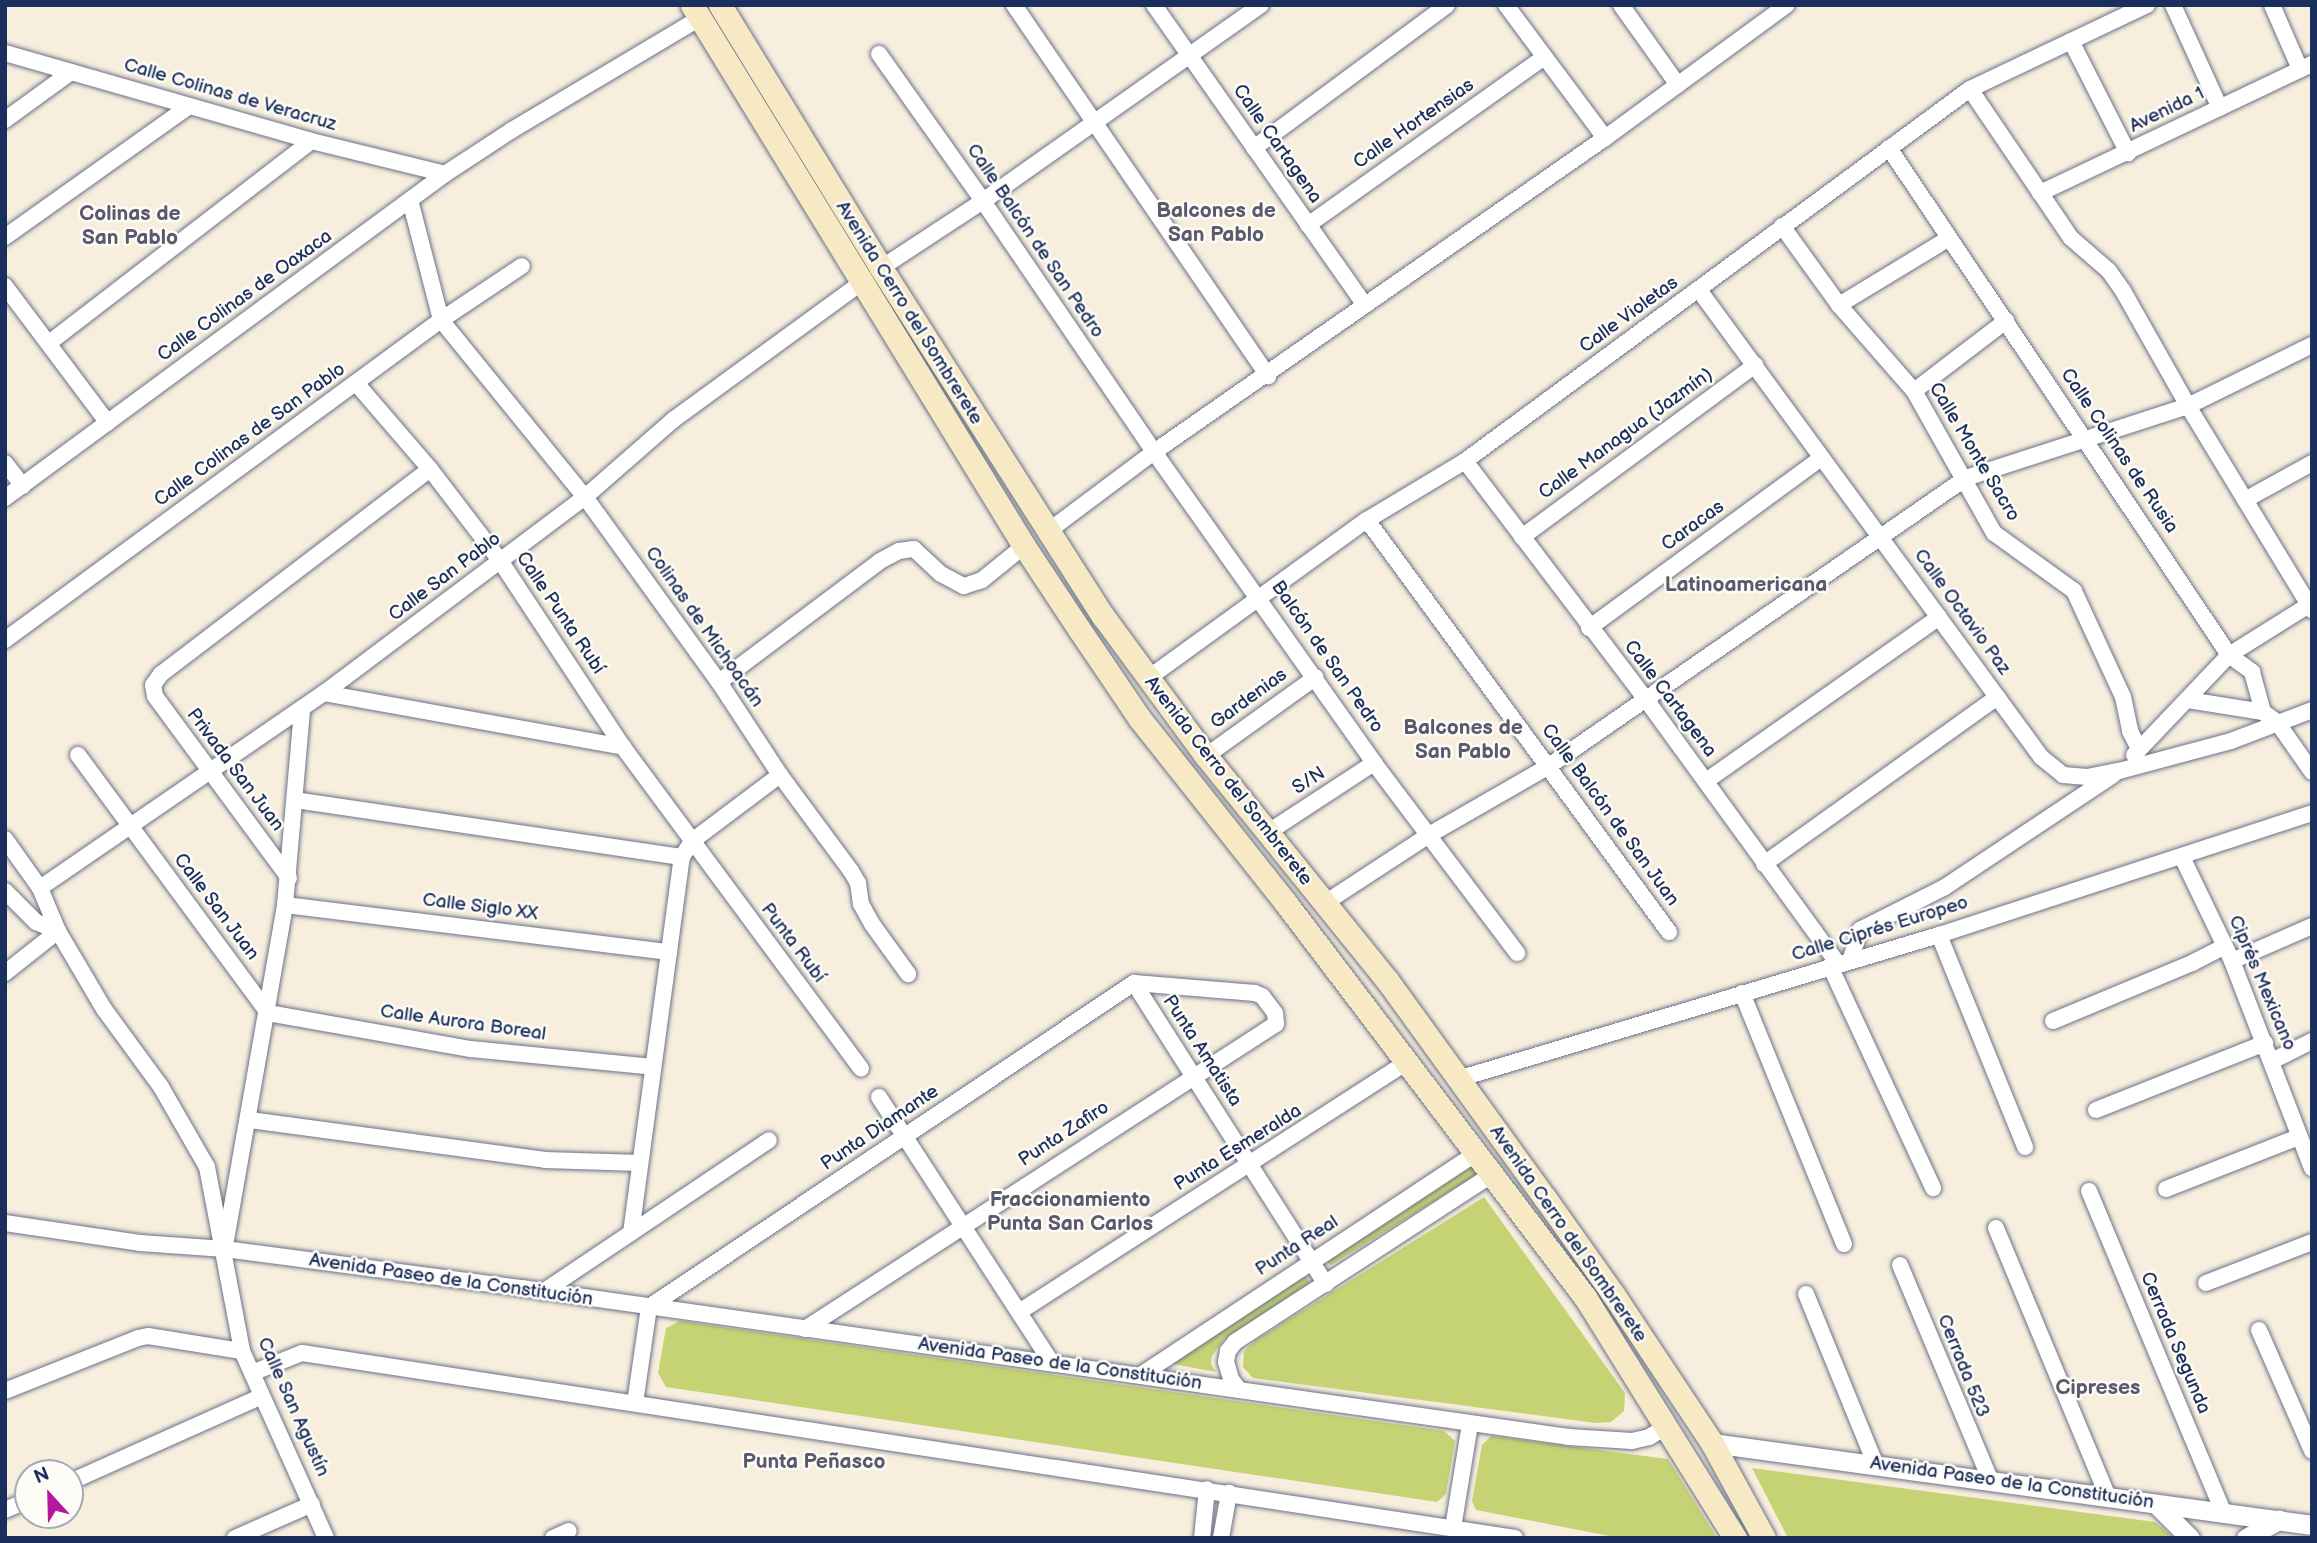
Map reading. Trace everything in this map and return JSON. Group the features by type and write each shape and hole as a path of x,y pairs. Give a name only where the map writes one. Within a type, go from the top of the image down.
{"main road":[{"name":"Avenida Cerro del Sombrerete","path":"720,5 1024,546 1140,719 1407,1062 1585,1297 1735,1538"},
{"name":"Avenida Cerro del Sombrerete","path":"696,11 871,275 1147,679 1267,833 1387,980 1613,1294 1712,1443 1764,1538"}],"street":[{"path":"1014,5 1268,376"},
{"name":"Calle Cartagena","path":"1154,5 1365,305"},
{"name":"Calle San Pablo","path":"40,888 324,693 585,497 673,420 871,275 984,201 1262,5"},
{"path":"1254,148 1447,5"},
{"path":"1506,5 1605,138"},
{"path":"1621,5 1678,85"},
{"path":"1047,532 1154,452 1268,376 1605,138 1787,5"},
{"name":"Calle Violetas","path":"1147,679 1261,600 1367,520 1465,461 1970,89 2147,5"},
{"path":"2173,5 2220,108"},
{"path":"2272,5 2306,66"},
{"name":"Calle Colinas de Oaxaca","path":"5,498 445,174 696,11"},
{"path":"2071,41 2128,153"},
{"name":"Calle Colinas de Veracruz","path":"5,53 311,141 445,174"},
{"name":"Calle Balcón de San Pedro","path":"879,54 984,201 1154,452"},
{"name":"Calle Hortensias","path":"1308,225 1544,57"},
{"name":"Avenida 1","path":"2040,193 2306,66"},
{"path":"5,120 71,72"},
{"path":"1839,964 1860,930 1945,887 2119,771 2229,655 2311,606 2188,406 2123,291 2109,271 2071,238 1970,89"},
{"path":"5,237 189,106"},
{"path":"49,343 311,141"},
{"name":"Calle Colinas de Rusia","path":"1889,148 2087,439 2229,655 2252,672 2263,712"},
{"path":"410,200 441,320"},
{"name":"Calle Monte Sacro","path":"1783,226 1839,305 1914,391 1994,533 2074,591 2123,696 2130,731 2139,749"},
{"path":"1839,305 1949,238"},
{"name":"Calle Colinas de San Pablo","path":"5,640 441,320 522,266"},
{"path":"5,286 108,422"},
{"name":"Calle Octavio Paz","path":"1699,290 2041,757 2063,775 2087,777 2119,771 2231,741 2312,710"},
{"name":"Colinas de Michoacán","path":"441,320 585,497 719,682 780,775 851,871 872,924 908,974"},
{"path":"1914,391 2006,321"},
{"path":"1325,903 1429,835 1549,766 1964,479 2188,406 2312,345"},
{"name":"Calle Managua (Jazmín)","path":"1522,537 1755,365"},
{"name":"Calle Punta Rubí","path":"356,383 430,469 501,562 624,747 692,841"},
{"name":"Balcón de San Pedro","path":"1154,452 1316,677 1374,763 1517,953"},
{"name":"Caracas","path":"1589,628 1821,458"},
{"name":"Calle Cartagena","path":"1465,461 1706,781 1839,964 1933,1188"},
{"path":"5,463 23,486"},
{"path":"2245,500 2312,464"},
{"name":"Privada San Juan","path":"289,878 155,696 153,685 161,674 430,469"},
{"name":"Calle Balcón de San Juan","path":"1367,520 1669,932"},
{"path":"719,682 880,561 899,551 914,549 941,574 964,586 982,580 1024,546"},
{"path":"1706,781 1939,617"},
{"name":"Gardenias","path":"1206,756 1316,677"},
{"path":"324,693 624,747"},
{"path":"1764,864 1997,697"},
{"path":"2188,700 2263,712 2277,722 2312,772"},
{"path":"225,1250 250,1120 289,878 302,709"},
{"path":"78,755 130,827"},
{"name":"S/N","path":"1267,833 1374,763"},
{"path":"631,1233 682,857 692,841 780,775"},
{"path":"1214,814 1237,795"},
{"path":"295,800 682,857"},
{"name":"Calle Ciprés Europeo","path":"1458,1079 1939,935 2312,813"},
{"name":"Calle San Juan","path":"130,827 268,1013"},
{"path":"5,839 40,888 58,932 104,1009 161,1087 202,1157 225,1250"},
{"name":"Punta Rubí","path":"692,841 861,1069"},
{"name":"Ciprés Mexicano","path":"2182,857 2228,953 2310,1158"},
{"path":"5,891 36,922 58,932"},
{"name":"Calle Siglo XX","path":"285,905 669,952"},
{"path":"2053,1021 2192,963 2312,926"},
{"path":"5,973 58,932"},
{"path":"1939,935 2025,1147"},
{"name":"Punta Zafiro","path":"805,1329 962,1224 1276,1024 1275,1013 1262,996 1255,993 1134,983"},
{"name":"Punta Amatista","path":"1134,983 1326,1283"},
{"name":"Punta Diamante","path":"649,1307 1134,983"},
{"path":"1742,993 1844,1244"},
{"name":"Calle Aurora Boreal","path":"268,1013 471,1049 653,1067"},
{"path":"2272,1061 2312,1041"},
{"path":"2096,1110 2265,1043"},
{"name":"Punta Esmeralda","path":"1019,1312 1407,1062"},
{"path":"879,1097 1051,1362"},
{"path":"250,1120 545,1160 640,1163"},
{"path":"2166,1189 2300,1137"},
{"path":"543,1292 769,1140"},
{"name":"Punta Real","path":"1141,1375 1477,1153"},
{"path":"1239,1390 1231,1379 1226,1362 1228,1351 1235,1342 1493,1174"},
{"name":"Cerrada Segunda","path":"2089,1191 2223,1512"},
{"name":"Avenida Paseo de la Constitución","path":"5,1223 140,1243 225,1250 543,1292 1051,1362 1470,1424 1632,1441 1649,1437 1666,1427"},
{"path":"1996,1228 2108,1497"},
{"path":"2206,1283 2312,1242"},
{"name":"Calle San Agustín","path":"225,1250 242,1351 326,1538"},
{"name":"Cerrada 523","path":"1900,1265 1991,1482"},
{"path":"1806,1294 1875,1463"},
{"path":"635,1403 649,1307"},
{"path":"2259,1330 2312,1451"},
{"path":"5,1391 148,1336 242,1351"},
{"path":"251,1373 302,1353 1515,1538"},
{"path":"84,1476 262,1396"},
{"path":"1453,1528 1470,1424"},
{"name":"Avenida Paseo de la Constitución","path":"1712,1443 1875,1463 1991,1482 2312,1525"},
{"path":"1202,1538 1207,1489"},
{"path":"1221,1538 1229,1493"},
{"path":"235,1538 312,1504"},
{"path":"2155,1504 2190,1538"},
{"path":"2246,1538 2279,1520"},
{"path":"553,1538 569,1531"}],"green space":[{"path":"1473,1166 1478,1174 1330,1266 1325,1258"},
{"path":"1484,1197 1625,1393 1624,1411 1611,1422 1596,1423 1253,1378 1243,1367 1244,1351 1256,1340"},
{"path":"1305,1275 1310,1283 1224,1339 1212,1356 1211,1364 1216,1372 1173,1364"},
{"path":"680,1321 1444,1431 1455,1441 1446,1494 1437,1502 666,1387 658,1373 666,1328"},
{"path":"1491,1436 1668,1459 1717,1538 1620,1538 1476,1510 1472,1501 1482,1445"},
{"path":"1752,1468 2155,1522 2174,1538 1788,1538"}],"district":[{"name":"Balcones de San Pablo","path":"1216,223"},
{"name":"Colinas de San Pablo","path":"130,226"},
{"name":"Latinoamericana","path":"1746,585"},
{"name":"Balcones de San Pablo","path":"1463,740"},
{"name":"Fraccionamiento Punta San Carlos","path":"1070,1212"},
{"name":"Cipreses","path":"2098,1388"},
{"name":"Punta Peñasco","path":"814,1462"}]}
